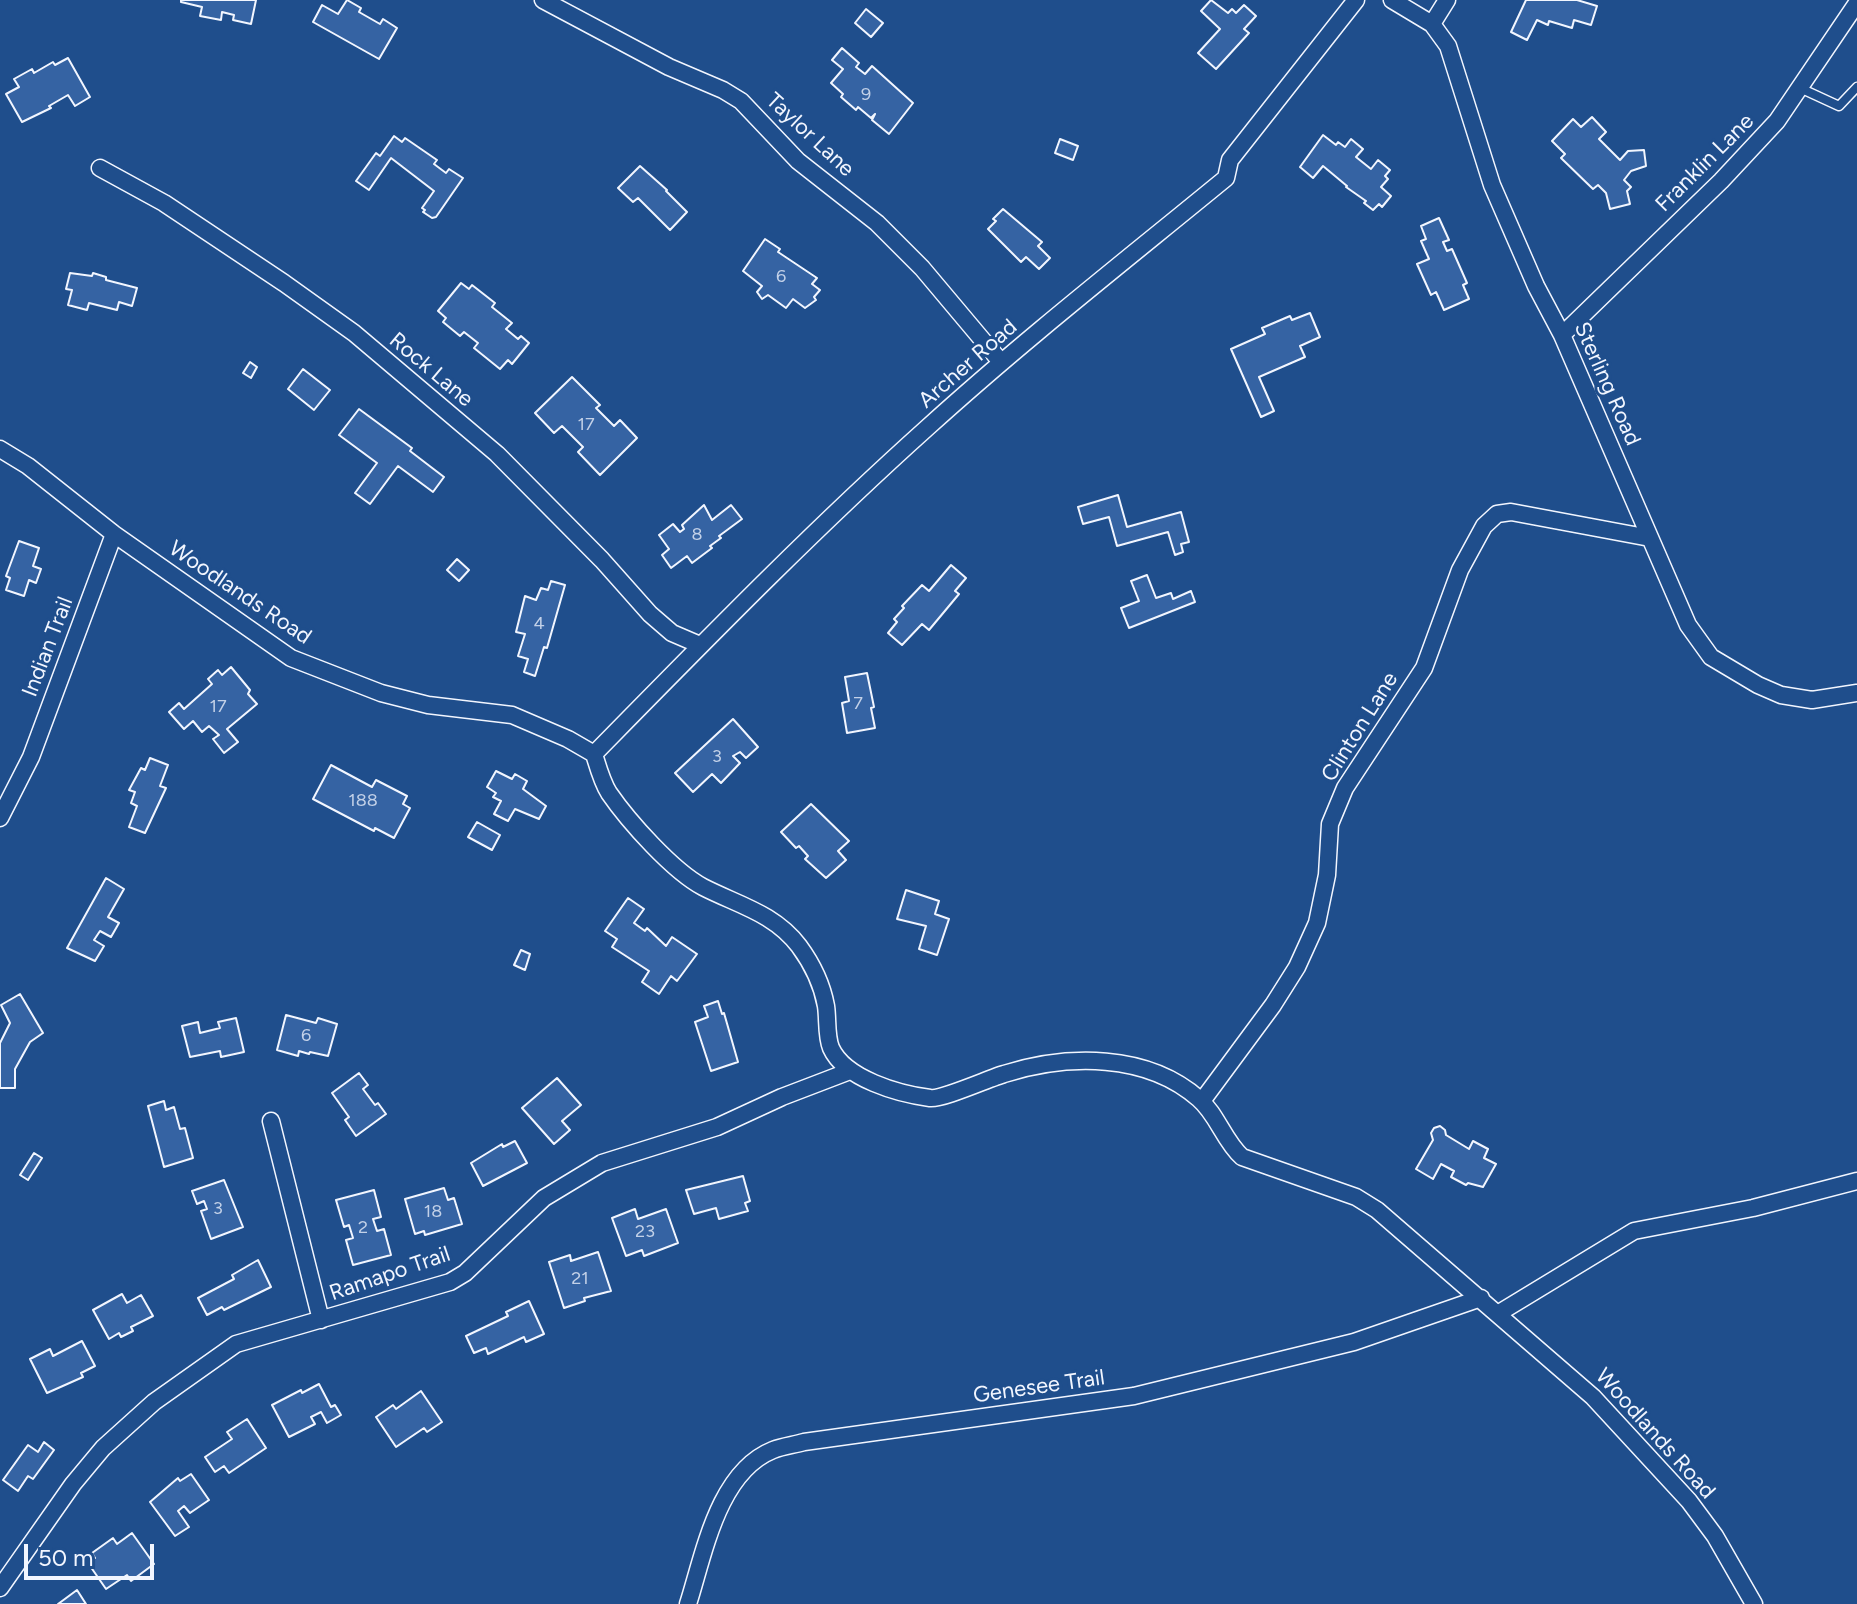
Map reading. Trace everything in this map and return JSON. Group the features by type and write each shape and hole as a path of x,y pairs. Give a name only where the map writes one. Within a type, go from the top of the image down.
{"street":[{"name":"Taylor Lane","path":"543,0 669,67 741,101 798,161 877,223 922,268 1001,362"},
{"name":"Archer Road","path":"594,754 700,645 926,429 1001,362 1226,178 1230,160 1356,0"},
{"name":"Sterling Road","path":"1392,0 1432,24 1448,46 1492,185 1536,286 1562,335 1688,625 1711,657 1781,695 1812,700 1857,693"},
{"path":"1432,24 1447,0"},
{"name":"Franklin Lane","path":"1562,335 1721,181 1777,121 1857,3"},
{"name":"Rock Lane","path":"100,168 164,203 354,333 497,454 661,624 672,633 700,645"},
{"name":"Woodlands Road","path":"0,449 28,466 114,534 291,658 404,699 428,705 512,715 594,754"},
{"name":"Clinton Lane","path":"1202,1101 1297,967 1317,923 1327,875 1330,824 1345,788 1424,668 1460,570 1484,526 1497,514 1511,512 1650,538"},
{"name":"Indian Trail","path":"0,818 31,757 114,534"},
{"path":"594,754 607,791 630,820 684,874 775,921 798,945 820,979 830,1046 850,1071"},
{"name":"Woodlands Road","path":"850,1071 874,1083 933,1099 1019,1069 1065,1062 1120,1063 1168,1076 1202,1101 1232,1148 1242,1157 1356,1197 1377,1210 1593,1397 1689,1501 1715,1536 1754,1604"},
{"name":"Ramapo Trail","path":"0,1588 73,1484 103,1448 127,1424 236,1344 450,1282 465,1273 544,1198 602,1163 717,1127 782,1097 850,1071"},
{"path":"271,1121 321,1320"},
{"path":"1499,1313 1634,1231 1753,1208 1857,1181"},
{"name":"Genesee Trail","path":"688,1604 718,1509 729,1488 748,1468 771,1451 804,1442 1134,1396 1354,1342 1481,1298"}],"lane":[{"path":"1800,88 1839,106 1857,87"}],"building":[{"path":"181,0 256,0 251,24 233,20 234,15 222,12 221,20 200,16 202,7"},
{"path":"347,0 361,8 359,12 380,24 383,19 397,28 379,59 313,22 322,5 338,14"},
{"path":"1211,0 1228,13 1232,9 1236,13 1244,5 1256,16 1244,29 1249,33 1216,69 1198,53 1220,29 1201,11"},
{"path":"1526,0 1577,0 1597,6 1591,25 1574,20 1572,28 1549,21 1548,25 1537,20 1527,40 1511,32"},
{"path":"866,9 883,23 871,37 855,23"},
{"path":"842,48 859,63 856,67 865,74 872,66 913,103 889,134 872,120 875,114 871,118 858,107 856,110 831,83 843,69 832,60"},
{"path":"68,58 90,97 75,106 68,95 49,106 51,108 22,122 6,94 19,87 14,79 32,69 34,73"},
{"path":"1592,117 1606,132 1599,139 1620,160 1628,151 1644,150 1646,166 1631,171 1624,180 1631,187 1627,191 1630,204 1610,209 1606,193 1598,185 1593,189 1561,158 1565,154 1552,141 1573,119 1581,127"},
{"path":"1323,135 1336,145 1338,142 1345,147 1351,139 1363,149 1356,157 1371,169 1378,160 1390,170 1385,176 1388,179 1381,187 1391,196 1382,207 1379,204 1373,210 1323,166 1313,178 1300,167"},
{"path":"394,136 402,142 405,138 437,160 434,164 446,173 449,169 463,178 436,217 432,218 422,208 434,191 391,158 369,190 356,181 376,153 380,156"},
{"path":"1060,139 1078,146 1073,160 1055,153"},
{"path":"640,166 687,212 670,230 638,198 633,202 618,188"},
{"path":"1003,209 1042,242 1038,246 1050,258 1039,269 1026,257 1021,262 988,229"},
{"path":"1439,218 1449,240 1443,242 1447,251 1452,249 1467,283 1463,285 1469,299 1444,310 1436,292 1431,295 1417,264 1429,259 1421,241 1426,239 1421,226"},
{"path":"765,239 780,249 778,252 817,278 812,284 820,290 814,297 816,300 805,308 793,299 786,308 768,295 762,299 757,292 762,286 743,271"},
{"path":"70,273 92,276 93,273 106,277 106,280 137,288 132,306 119,302 117,310 89,303 87,310 68,305 72,290 66,289"},
{"path":"461,283 469,289 472,285 495,303 492,307 512,323 506,329 529,343 512,364 508,360 500,369 474,348 478,343 464,332 460,336 443,322 446,318 438,311"},
{"path":"1310,313 1320,337 1300,346 1305,357 1259,377 1274,411 1261,417 1231,349 1265,334 1262,328 1290,316 1292,320"},
{"path":"250,362 257,367 251,378 243,373"},
{"path":"303,369 330,390 314,410 288,389"},
{"path":"572,377 600,405 596,408 614,426 620,420 637,438 600,475 578,452 583,447 562,426 554,433 535,413"},
{"path":"359,409 412,448 410,451 444,477 433,492 398,466 370,504 355,493 377,463 339,435"},
{"path":"1118,495 1127,527 1181,512 1189,542 1181,544 1183,552 1175,555 1168,532 1117,546 1109,517 1083,524 1078,507"},
{"path":"704,505 712,520 731,505 742,519 719,536 721,538 710,546 712,548 692,563 687,556 671,568 662,555 669,549 659,535 673,524 680,532 684,529 682,525"},
{"path":"19,541 39,548 33,566 41,569 36,583 29,580 24,596 6,590 10,578 6,576"},
{"path":"457,559 469,570 459,581 447,570"},
{"path":"951,565 966,578 955,591 959,594 929,630 922,624 902,645 888,633 897,622 894,619 922,585 929,591"},
{"path":"1147,575 1156,598 1171,593 1173,599 1191,591 1195,602 1129,628 1121,608 1139,601 1131,581"},
{"path":"551,581 565,585 547,648 544,647 535,676 524,672 528,659 518,656 525,634 516,632 525,596 536,600 541,588 548,590"},
{"path":"231,667 257,704 227,729 238,742 224,753 213,739 219,735 209,726 202,732 193,721 184,729 169,712 179,703 184,709 212,684 208,679 218,670 222,675"},
{"path":"867,673 875,728 847,733 842,703 849,701 845,677"},
{"path":"733,719 758,747 746,758 740,752 733,756 740,763 721,783 712,774 693,792 675,773"},
{"path":"150,758 168,765 160,786 166,788 145,833 129,827 137,806 131,803 135,792 129,790 141,768 145,770"},
{"path":"331,765 372,787 376,780 407,796 403,804 410,808 394,838 313,799"},
{"path":"496,771 512,779 515,774 527,781 523,789 546,806 539,819 515,809 508,821 494,814 501,801 493,797 496,793 487,787"},
{"path":"811,804 849,841 838,851 846,860 826,878 805,859 808,856 799,846 796,848 781,832"},
{"path":"477,822 500,835 492,850 468,837"},
{"path":"106,878 124,889 108,917 119,923 111,937 100,931 94,940 104,946 95,961 67,948"},
{"path":"906,890 939,901 935,914 949,919 937,955 919,949 926,926 897,919"},
{"path":"628,898 644,909 634,923 645,931 647,928 666,946 672,937 697,954 677,981 671,976 659,994 642,982 649,971 612,947 617,939 605,931"},
{"path":"521,950 530,954 525,970 514,965"},
{"path":"20,994 43,1033 30,1042 15,1069 15,1088 0,1088 0,1043 10,1023 1,1005"},
{"path":"718,1001 738,1062 711,1071 695,1022 708,1017 704,1006"},
{"path":"286,1015 316,1023 318,1018 337,1024 328,1056 299,1051 298,1056 277,1050"},
{"path":"236,1018 244,1052 221,1057 220,1051 190,1057 182,1026 198,1022 200,1033 220,1028 218,1022"},
{"path":"359,1073 368,1085 363,1089 386,1114 356,1136 345,1120 349,1117 332,1093"},
{"path":"557,1078 581,1105 562,1121 570,1130 554,1144 522,1108"},
{"path":"164,1101 166,1110 174,1107 180,1129 185,1128 193,1158 164,1167 148,1106"},
{"path":"1440,1126 1446,1135 1469,1149 1473,1141 1488,1149 1484,1158 1496,1164 1483,1187 1466,1185 1451,1177 1454,1171 1441,1164 1433,1179 1416,1169 1433,1140 1431,1133"},
{"path":"515,1141 527,1163 483,1186 471,1163 502,1144 503,1147"},
{"path":"34,1153 42,1158 28,1180 20,1175"},
{"path":"743,1176 750,1201 745,1203 748,1211 719,1219 716,1208 694,1214 686,1190"},
{"path":"224,1180 243,1227 211,1239 201,1211 207,1209 204,1201 197,1204 192,1191"},
{"path":"444,1188 448,1200 454,1198 462,1224 425,1235 424,1231 415,1234 405,1199"},
{"path":"374,1190 381,1217 373,1219 377,1231 384,1229 391,1255 353,1265 346,1240 353,1238 349,1225 344,1227 336,1200"},
{"path":"635,1209 638,1219 666,1209 678,1243 644,1256 642,1250 626,1256 612,1218"},
{"path":"598,1252 611,1291 584,1298 585,1301 564,1308 549,1262 570,1255 571,1261"},
{"path":"258,1260 271,1287 207,1315 198,1298 234,1279 232,1275"},
{"path":"122,1294 127,1303 141,1295 153,1316 131,1327 133,1331 121,1337 119,1333 109,1339 93,1310"},
{"path":"529,1301 544,1334 526,1342 524,1337 488,1354 486,1348 474,1353 466,1336 508,1316 506,1312"},
{"path":"82,1341 95,1366 81,1373 83,1377 47,1393 30,1359 50,1349 53,1356"},
{"path":"319,1384 331,1407 335,1405 341,1415 327,1423 321,1412 311,1417 315,1424 289,1437 272,1405"},
{"path":"421,1391 442,1422 427,1432 424,1428 396,1447 376,1417 393,1405 396,1409"},
{"path":"247,1419 266,1448 229,1473 224,1466 215,1472 205,1457 232,1439 227,1432"},
{"path":"44,1442 54,1450 33,1479 28,1476 18,1491 3,1480 28,1445 38,1452"},
{"path":"191,1474 209,1500 190,1513 184,1506 178,1511 189,1527 175,1536 150,1502 178,1478 180,1481"},
{"path":"132,1533 154,1564 131,1581 127,1575 106,1589 88,1563 95,1558 92,1553 113,1538 117,1544"},
{"path":"77,1590 86,1604 58,1604"}]}
